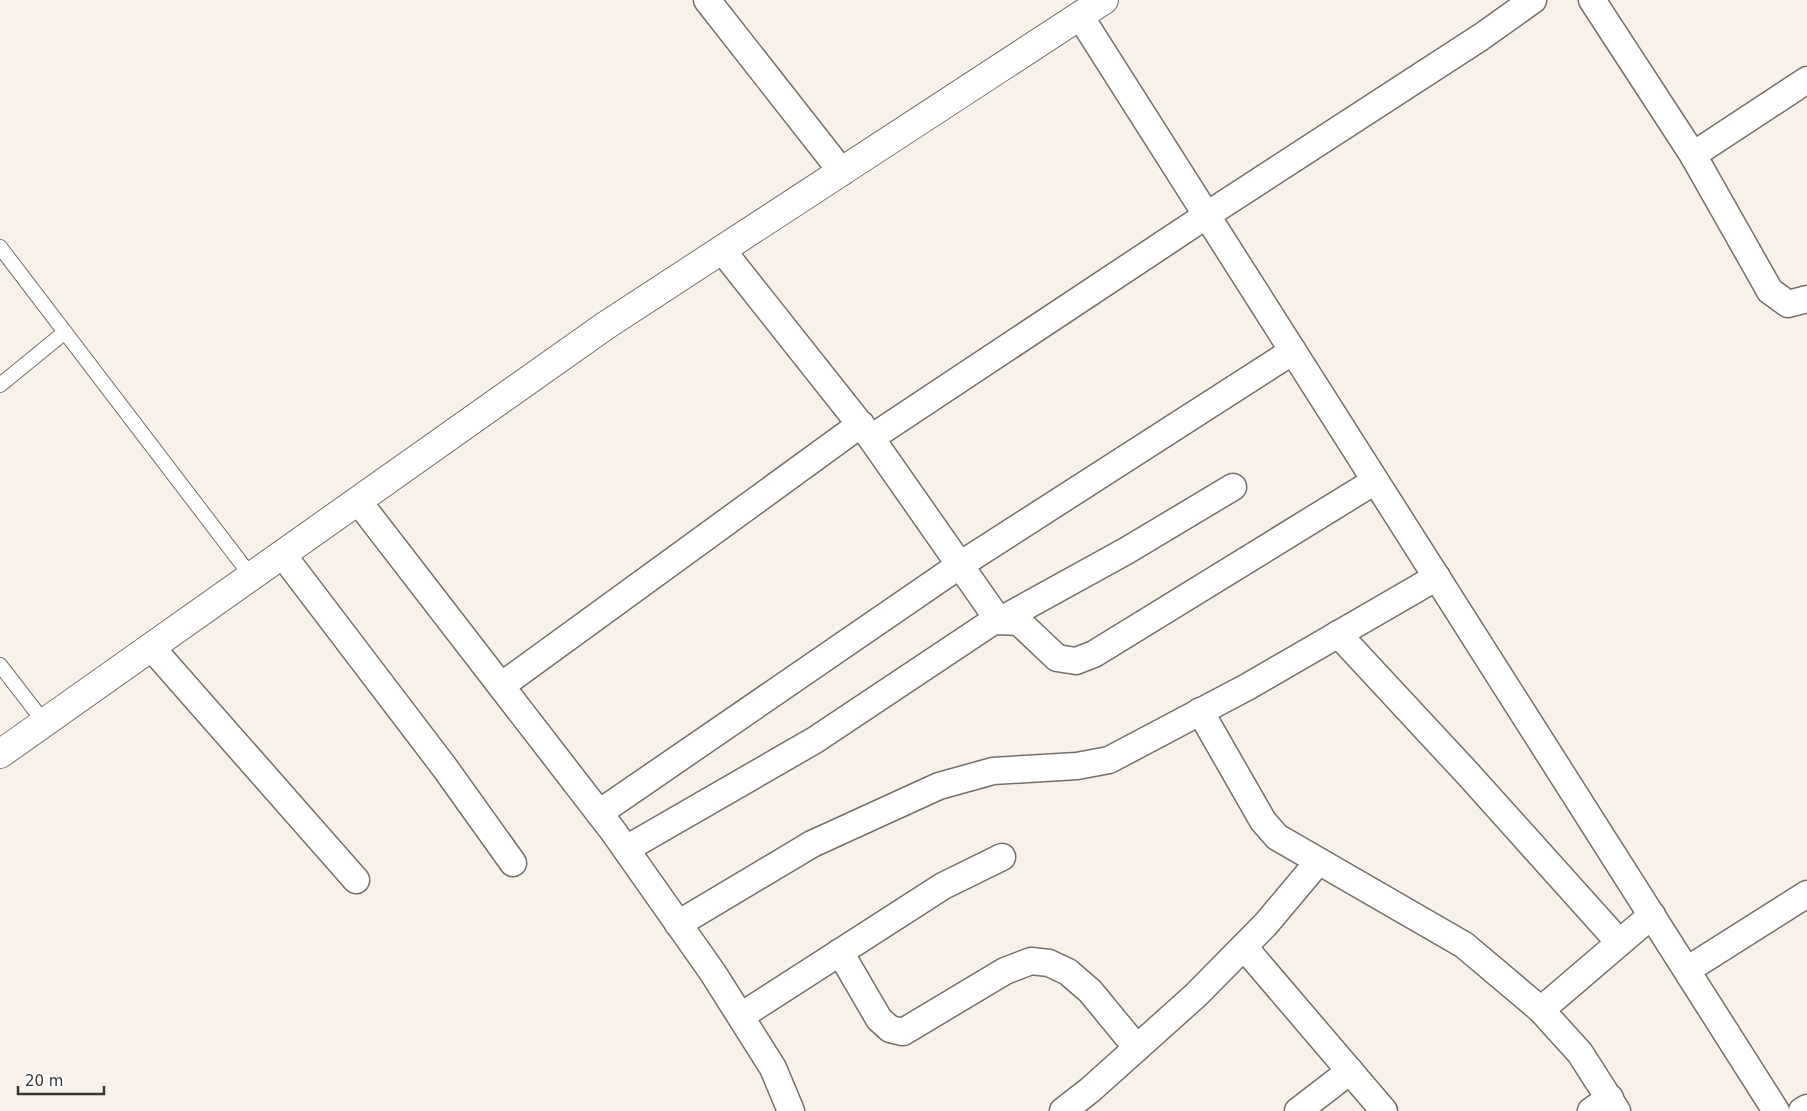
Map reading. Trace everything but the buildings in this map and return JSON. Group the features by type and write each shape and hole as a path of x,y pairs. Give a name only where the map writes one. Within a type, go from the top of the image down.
{"main road":[{"path":"0,754 605,326 1104,0"}],"street":[{"path":"707,0 842,172"},
{"path":"501,686 866,431 1207,215 1533,0"},
{"path":"1592,0 1693,155 1770,291 1788,304 1807,299"},
{"path":"1080,16 1776,1111"},
{"path":"1693,155 1807,80"},
{"path":"722,250 866,431 999,620 1019,622 1057,658 1076,661 1094,654 1375,480"},
{"path":"599,813 960,565 1293,351"},
{"path":"626,849 815,740 992,622 999,620 1126,551 1233,487"},
{"path":"358,501 626,849 713,973 774,1068 791,1111"},
{"path":"282,554 445,768 513,863"},
{"path":"678,924 812,844 939,786 993,771 1077,766 1109,760 1247,687 1437,577"},
{"path":"1338,634 1469,775 1619,942"},
{"path":"151,647 356,880"},
{"path":"1200,711 1263,821 1277,837 1464,946 1542,1010 1580,1053 1606,1107"},
{"path":"740,1016 943,886 1002,857"},
{"path":"1062,1111 1090,1090 1196,995 1266,924 1318,862"},
{"path":"1687,970 1807,894"},
{"path":"1542,1010 1652,915"},
{"path":"1244,947 1384,1111"},
{"path":"840,952 879,1019 890,1029 904,1032 1005,971 1031,961 1049,963 1068,972 1090,991 1137,1048"},
{"path":"1298,1111 1350,1071"},
{"path":"1802,1111 1807,1108"}],"lane":[{"path":"0,247 251,576"},
{"path":"0,385 65,332"},
{"path":"0,665 44,722"}]}
